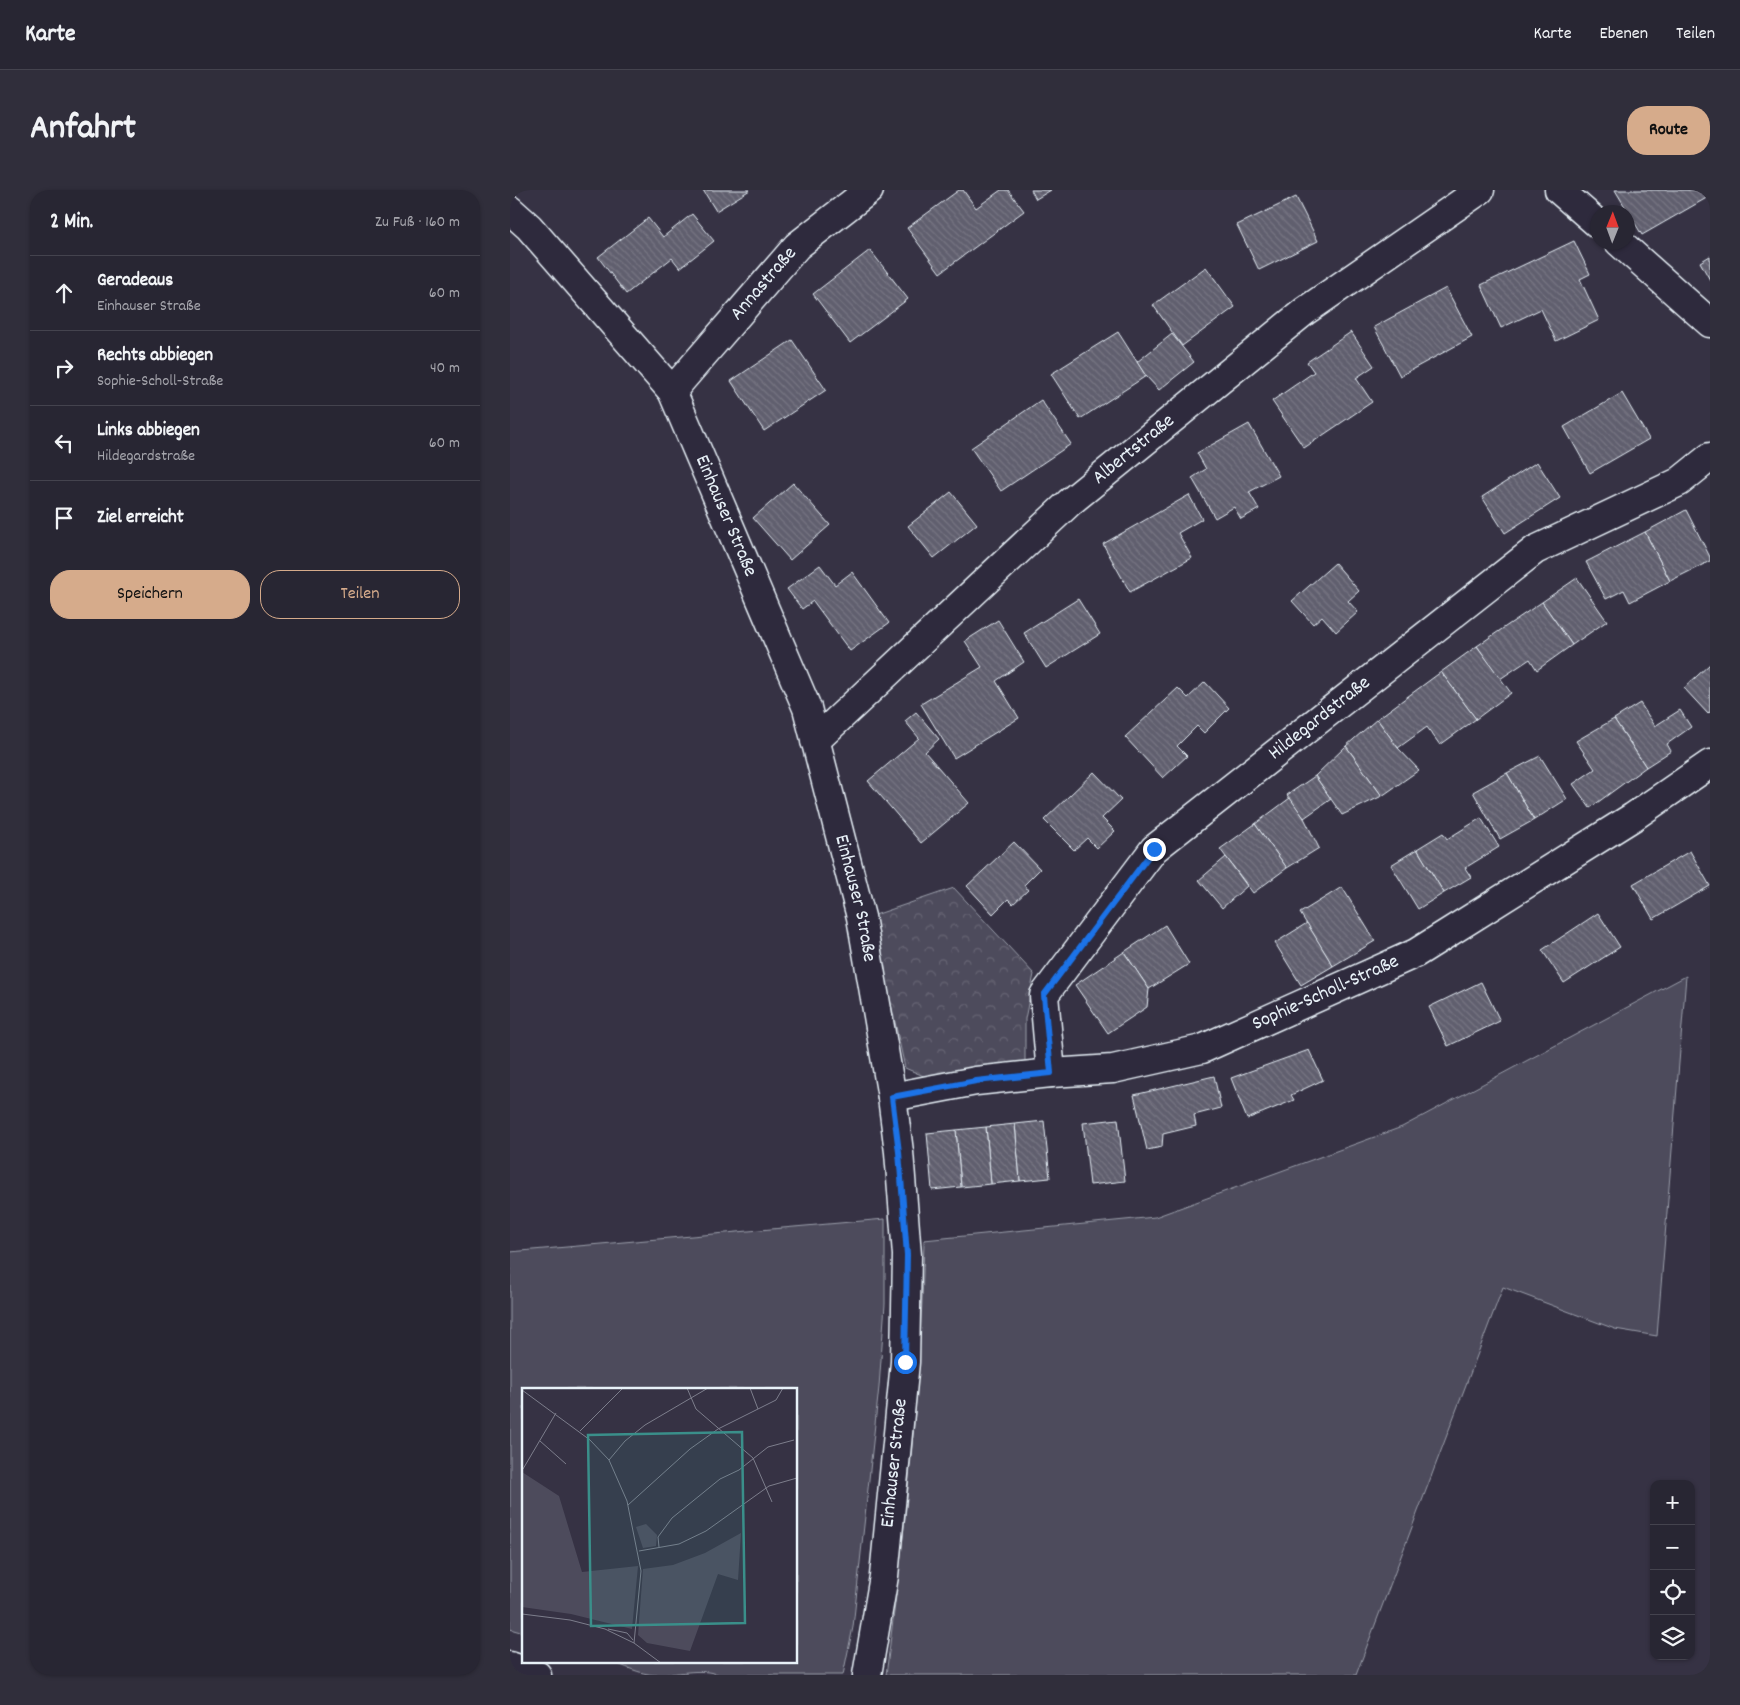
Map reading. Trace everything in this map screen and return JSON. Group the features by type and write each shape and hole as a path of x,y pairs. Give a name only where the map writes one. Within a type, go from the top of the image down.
{"street":[{"name":"Annastraße","path":"672,392 797,246 869,190"},
{"name":"Albertstraße","path":"814,741 1070,502 1305,311 1480,190"},
{"path":"1559,190 1590,217"},
{"name":"Einhauser Straße","path":"510,210 530,227 672,392 807,708 861,917 892,1097 899,1152 907,1255 905,1362 884,1576 867,1675"},
{"path":"1628,250 1710,322"},
{"name":"Hildegardstraße","path":"1051,1073 1044,995 1154,849 1535,550 1679,482 1710,457"},
{"name":"Sophie-Scholl-Straße","path":"892,1097 976,1081 1113,1069 1202,1049 1416,953 1633,817 1710,764"},
{"path":"510,1666 537,1675"}],"green space":[{"path":"954,888 1034,974 1025,1019 1025,1065 926,1077 905,1068 872,916"},
{"path":"1686,976 1657,1336 1615,1329 1503,1287 1356,1675 886,1675 900,1566 916,1404 924,1240 1155,1217 1402,1127"},
{"path":"885,1219 885,1304 879,1387 853,1627 843,1675 720,1675 696,1671 655,1675 613,1662 798,1662 798,1388 522,1388 522,1632 510,1629 510,1252"}],"building":[{"path":"703,190 750,190 716,211"},
{"path":"959,190 963,190 976,208 1001,190 1008,190 1024,211 940,273 907,228"},
{"path":"1031,190 1051,190 1036,199"},
{"path":"1615,190 1710,190 1710,196 1642,235 1635,223 1635,205 1624,205"},
{"path":"1296,197 1318,241 1259,270 1237,225"},
{"path":"692,214 714,241 680,268 672,258 626,294 598,257 648,218 663,237"},
{"path":"1574,241 1590,274 1580,279 1599,320 1556,341 1541,309 1501,328 1481,285"},
{"path":"870,250 908,299 850,343 813,294"},
{"path":"1710,256 1710,280 1700,262"},
{"path":"1206,267 1235,307 1182,346 1153,305"},
{"path":"1446,288 1472,337 1400,376 1374,327"},
{"path":"1118,332 1146,376 1080,419 1051,374"},
{"path":"1351,332 1374,366 1356,378 1372,402 1304,448 1272,401 1314,372 1307,362"},
{"path":"1172,334 1194,362 1159,390 1146,376 1137,362"},
{"path":"792,340 826,390 764,431 731,381"},
{"path":"1622,393 1649,439 1590,473 1564,427"},
{"path":"1041,400 1071,444 1001,491 971,448"},
{"path":"1249,424 1279,476 1249,492 1259,509 1241,519 1234,507 1215,518 1192,478 1206,469 1197,453"},
{"path":"1537,462 1560,498 1505,533 1482,497"},
{"path":"793,483 830,525 790,560 753,518"},
{"path":"951,492 977,524 934,558 908,526"},
{"path":"1189,495 1202,519 1178,533 1192,558 1130,592 1103,544"},
{"path":"1686,510 1710,557 1710,561 1670,581 1645,532"},
{"path":"1645,532 1670,581 1630,602 1624,590 1606,599 1586,562"},
{"path":"1335,563 1359,591 1348,601 1358,612 1336,632 1322,616 1313,624 1292,601"},
{"path":"820,565 835,585 852,572 889,623 850,651 813,601 802,609 787,589"},
{"path":"1577,578 1607,621 1572,645 1542,602"},
{"path":"1078,599 1100,634 1046,668 1024,633"},
{"path":"1542,602 1572,645 1537,670 1530,659 1500,679 1477,646"},
{"path":"998,620 1024,662 996,681 1019,718 954,758 921,704 982,667 965,641"},
{"path":"1477,646 1511,693 1476,719 1441,672"},
{"path":"1710,664 1710,712 1708,714 1684,688"},
{"path":"1441,672 1476,719 1440,745 1427,727 1398,748 1377,719"},
{"path":"1205,682 1229,708 1204,733 1197,726 1177,746 1187,756 1163,778 1125,737 1178,688 1188,698"},
{"path":"1640,703 1655,726 1680,710 1691,727 1667,744 1671,751 1646,767 1614,719"},
{"path":"916,712 939,739 925,752 969,803 921,843 868,781 919,738 905,721"},
{"path":"1377,719 1398,748 1419,770 1382,796 1346,746"},
{"path":"1614,719 1646,767 1590,808 1573,784 1595,769 1576,741"},
{"path":"1346,746 1382,796 1342,815 1315,776"},
{"path":"1540,756 1567,799 1534,820 1507,773"},
{"path":"1094,772 1121,800 1102,818 1115,831 1097,848 1087,838 1074,850 1044,820"},
{"path":"1507,773 1534,820 1500,839 1473,792"},
{"path":"1315,776 1331,799 1304,818 1287,795"},
{"path":"1290,798 1304,818 1319,848 1287,868 1255,824"},
{"path":"1481,818 1499,847 1465,868 1471,877 1444,893 1417,849 1443,833 1447,839"},
{"path":"1255,824 1287,868 1253,893 1220,849"},
{"path":"1014,842 1040,869 1024,885 1028,890 1013,904 1008,899 993,914 967,886"},
{"path":"1417,849 1444,893 1418,909 1391,865"},
{"path":"1690,851 1710,886 1653,919 1633,884"},
{"path":"1226,857 1247,886 1222,908 1199,880"},
{"path":"1342,887 1375,941 1333,966 1300,913"},
{"path":"1598,913 1620,947 1564,983 1542,950"},
{"path":"1307,923 1333,966 1301,985 1275,943"},
{"path":"1165,925 1189,964 1149,989 1124,952"},
{"path":"1124,952 1149,989 1147,1007 1108,1033 1075,985"},
{"path":"1481,982 1500,1021 1448,1046 1429,1007"},
{"path":"1309,1050 1323,1080 1291,1095 1294,1100 1247,1119 1231,1078"},
{"path":"1214,1076 1221,1108 1194,1115 1196,1126 1163,1134 1162,1147 1147,1150 1134,1095"},
{"path":"1118,1119 1125,1181 1090,1185 1083,1123"},
{"path":"1044,1121 1050,1178 1020,1181 1015,1124"},
{"path":"1015,1124 1020,1181 991,1184 986,1127"},
{"path":"986,1127 991,1184 961,1187 956,1130"},
{"path":"956,1130 961,1187 932,1190 927,1133"}],"route":[{"path":"905,1362 907,1255 899,1152 892,1097 976,1081 1051,1073 1044,995 1154,849"}]}
